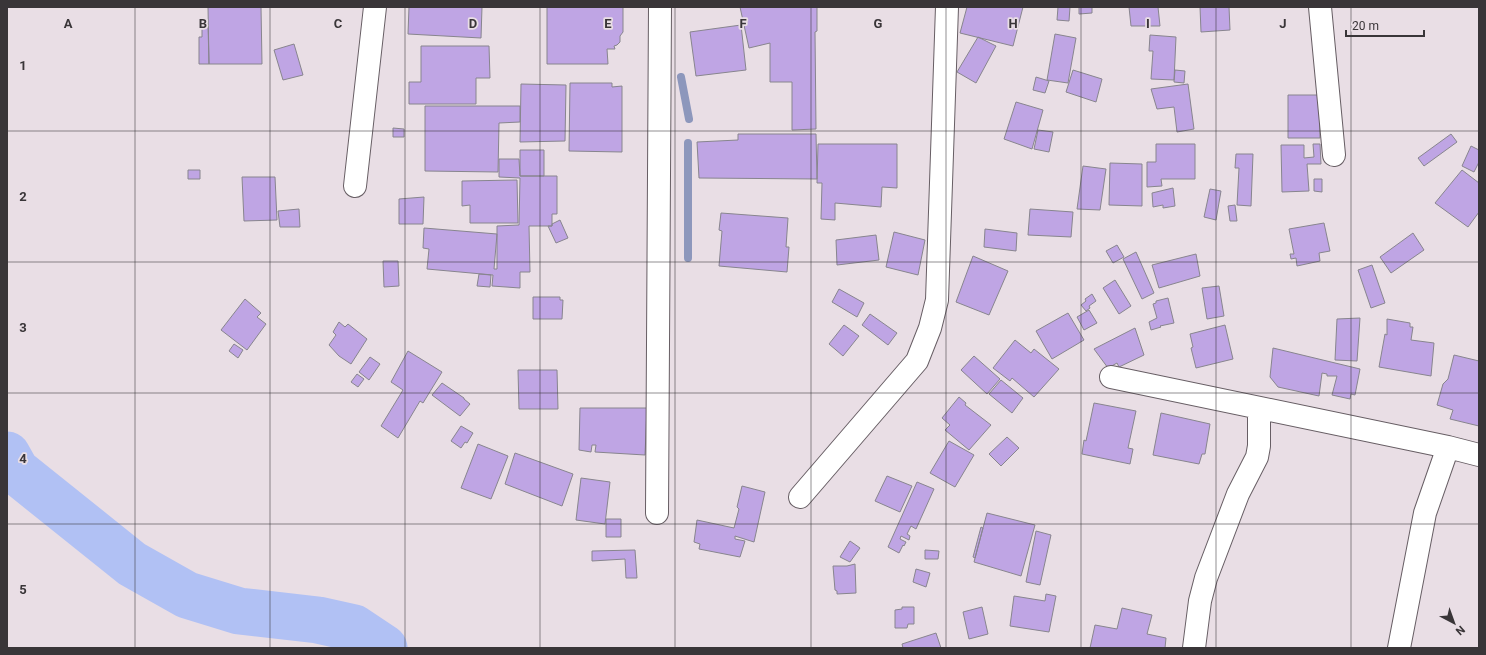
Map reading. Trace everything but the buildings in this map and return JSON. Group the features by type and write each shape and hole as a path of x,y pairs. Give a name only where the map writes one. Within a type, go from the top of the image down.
{"street":[{"path":"355,186 375,7"},
{"path":"657,513 660,7"},
{"path":"800,497 917,361 930,328 937,300 947,7"},
{"path":"1320,7 1334,155"},
{"path":"1111,376 1448,447 1479,455"},
{"path":"1194,648 1200,601 1206,578 1238,494 1257,457 1259,446 1260,408"},
{"path":"1399,648 1425,513 1448,447"}],"waterway":[{"path":"681,77 689,119"},
{"path":"688,143 688,258"},
{"path":"7,455 16,471 132,564 187,595 239,611 318,620 354,628 384,648"}]}
